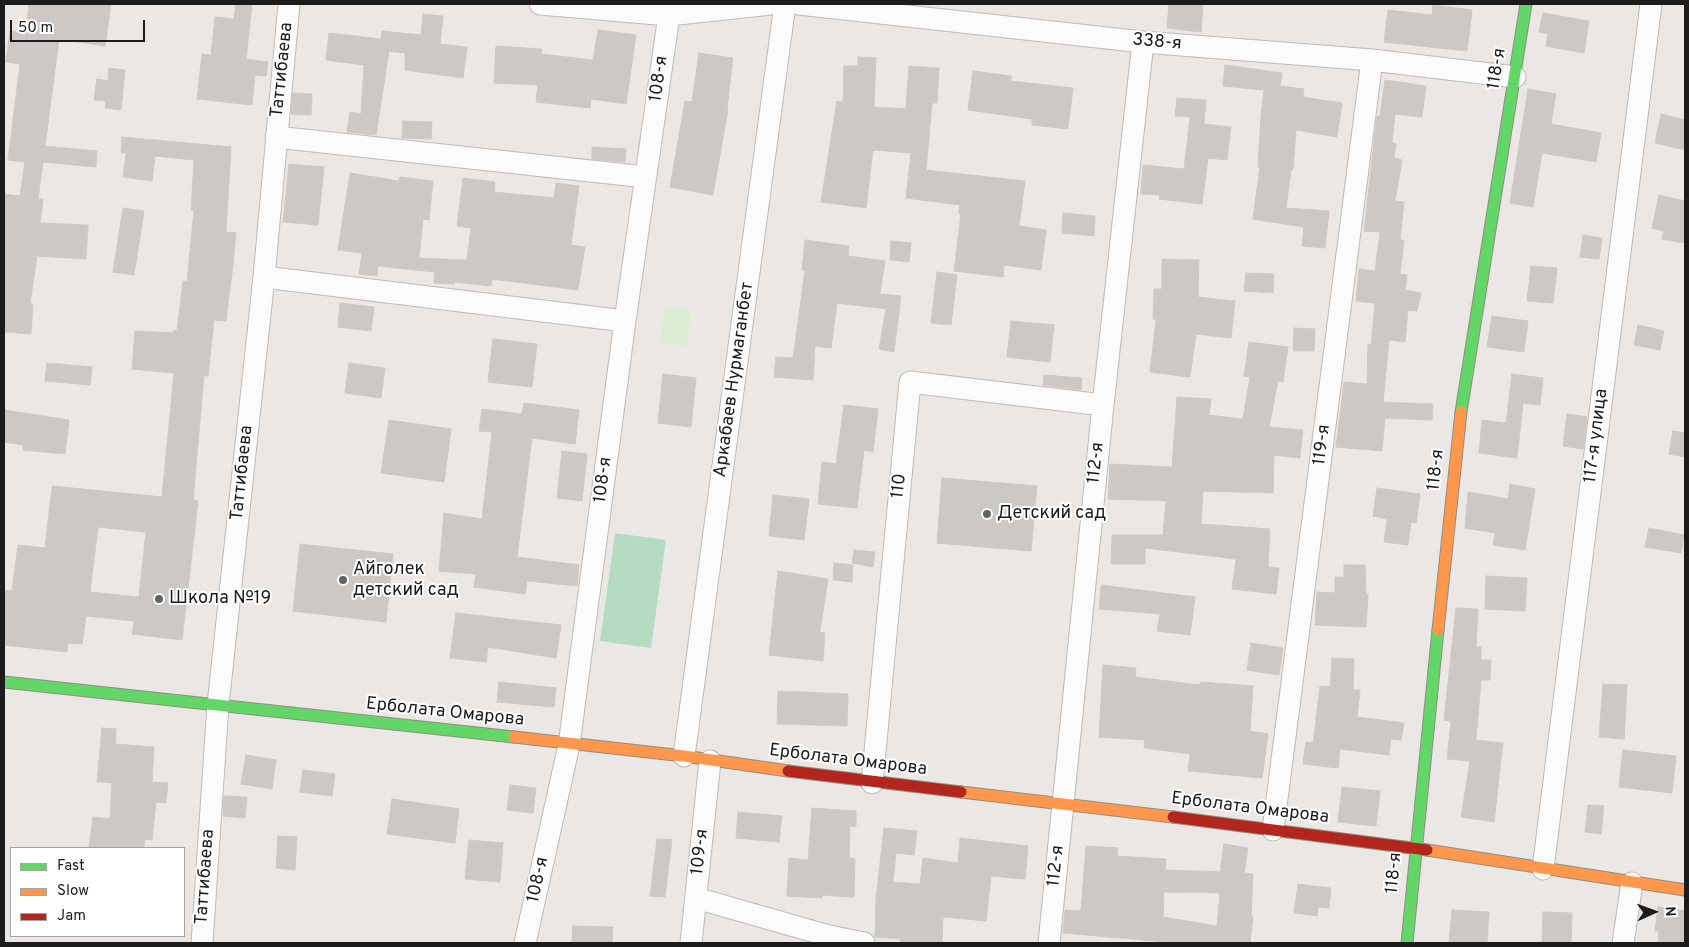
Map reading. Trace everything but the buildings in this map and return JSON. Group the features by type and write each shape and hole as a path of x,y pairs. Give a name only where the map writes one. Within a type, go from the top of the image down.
{"street":[{"name":"Таттибаева","path":"202,943 218,705 264,277 289,4"},
{"path":"540,4 669,14 771,4"},
{"name":"Аркабаев Нурмаганбет","path":"684,756 785,4"},
{"name":"338-я","path":"799,4 1143,42 1372,60 1515,77"},
{"name":"118-я","path":"1408,943 1415,848 1462,404 1526,4"},
{"name":"117-я улица","path":"1543,869 1651,4"},
{"name":"108-я","path":"525,943 569,745 625,321 669,14"},
{"name":"112-я","path":"1048,943 1103,405 1143,42"},
{"name":"119-я","path":"1274,830 1372,60"},
{"path":"276,137 646,177"},
{"path":"264,277 625,321"},
{"name":"110","path":"872,782 910,382 1103,405"},
{"name":"Ерболата Омарова","path":"4,682 569,745 684,756 872,782 1063,803 1415,848 1685,890"},
{"name":"109-я","path":"691,943 710,761"},
{"path":"1623,943 1632,883"},
{"path":"696,898 828,940 864,943"}],"green space":[{"path":"665,306 691,309 687,346 660,343"},
{"path":"615,533 666,540 651,648 600,641"}],"traffic: fast":[{"path":"1461,412 1526,4"},
{"path":"1407,943 1438,630"},
{"path":"4,682 514,737"}],"traffic: slow":[{"path":"1438,630 1461,412"},
{"path":"514,737 684,756 788,771"},
{"path":"961,792 1173,817"},
{"path":"1427,850 1685,890"}],"traffic: jam":[{"path":"788,771 961,792"},
{"path":"1173,817 1427,850"}],"place":[{"name":"Детский сад","path":"987,514"},
{"name":"Айголек детский сад","path":"343,580"},
{"name":"Школа №19","path":"159,599"}]}
